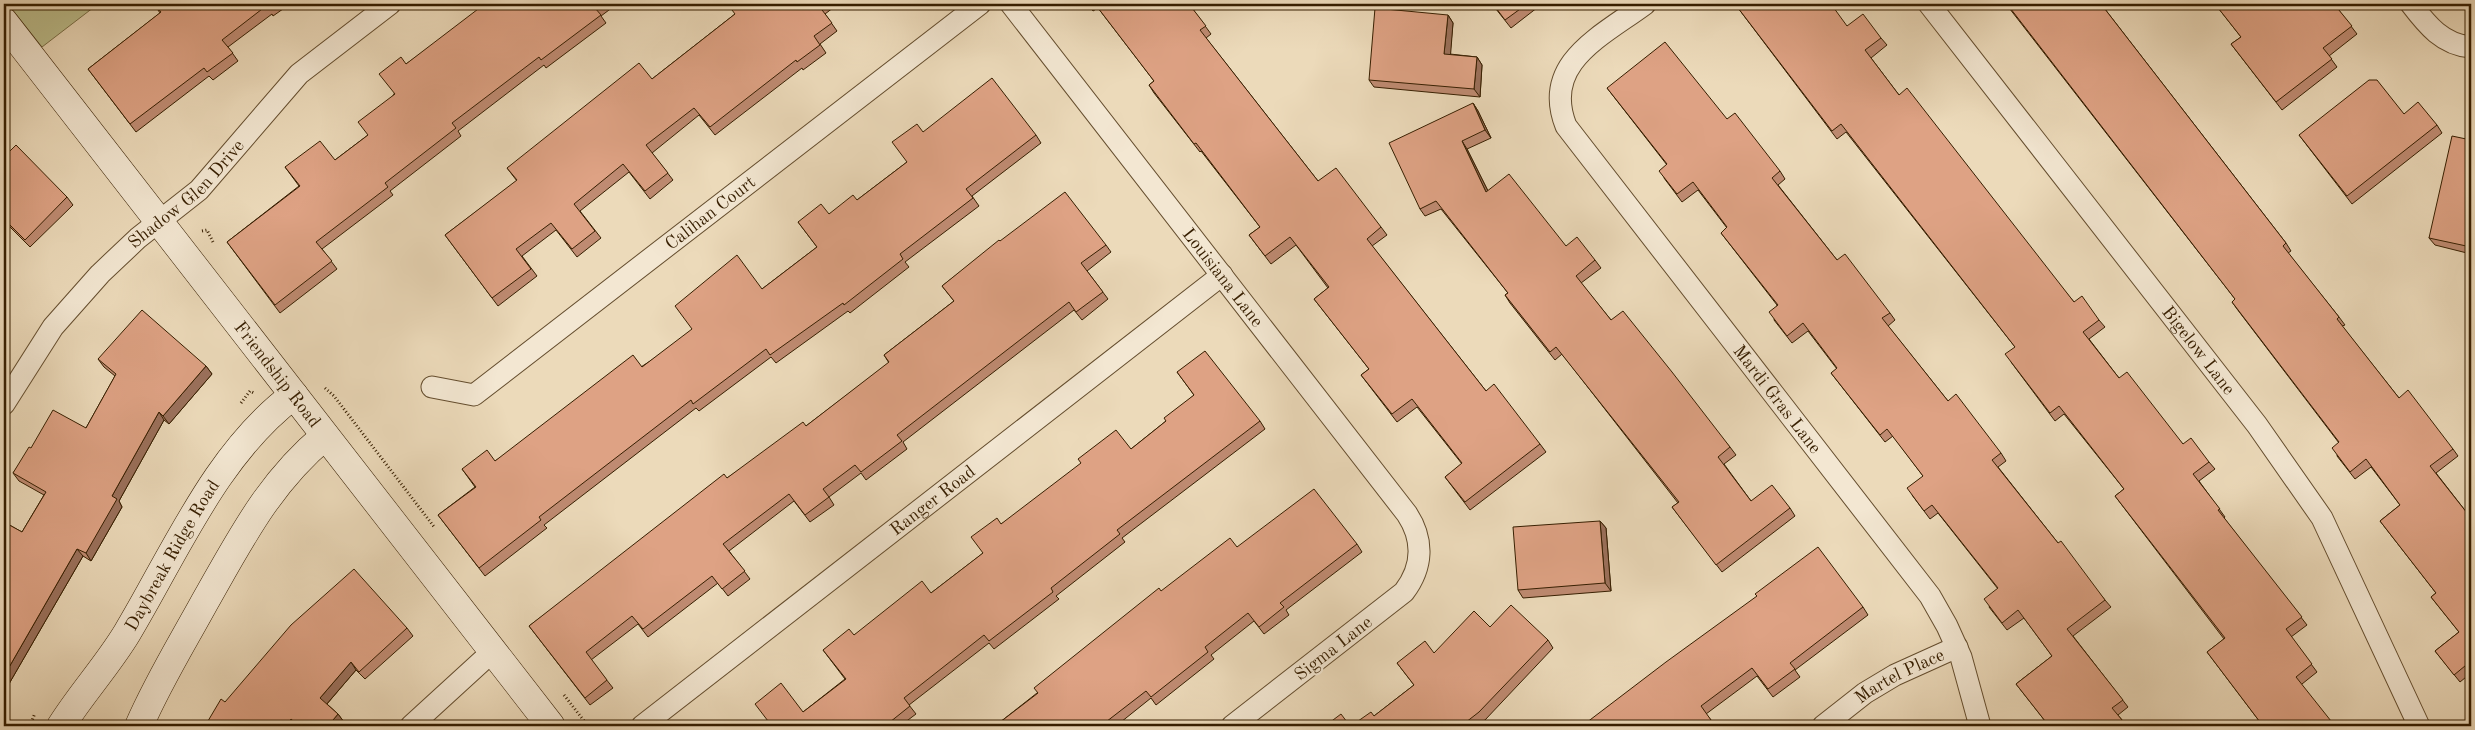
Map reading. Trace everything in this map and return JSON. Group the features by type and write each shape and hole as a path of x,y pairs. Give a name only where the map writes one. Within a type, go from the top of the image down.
{"street":[{"name":"Shadow Glen Drive","path":"4,404 33,356 76,300 125,250 199,190 299,74 390,4"},
{"name":"Calihan Court","path":"432,387 474,395 980,4"},
{"name":"Louisiana Lane","path":"1011,4 1407,514 1419,539 1420,558"},
{"name":"Mardi Gras Lane","path":"1645,4 1575,57 1564,75 1561,85 1560,106 1566,126 1916,577 1936,606 1957,647 1980,726"},
{"name":"Bigelow Lane","path":"1929,4 2257,425 2322,518 2419,726"},
{"path":"2411,4 2434,31 2465,46"},
{"name":"Friendship Road","path":"4,22 552,726"},
{"name":"Ranger Road","path":"642,726 1222,275"},
{"name":"Daybreak Ridge Road","path":"61,726 126,635 228,463 265,420 294,395"},
{"path":"139,726 154,691 258,508 296,462 325,436"},
{"name":"Sigma Lane","path":"1232,726 1396,598 1410,584 1420,558"},
{"name":"Martel Place","path":"1823,726 1890,678 1957,647"},
{"path":"412,726 477,663 493,651"}],"green space":[{"path":"8,4 98,4 42,47"}],"building":[{"path":"154,4 274,4 268,8 266,6 222,40 233,53 207,72 204,68 130,124 88,69 161,12"},
{"path":"491,4 602,4 595,8 601,15 541,60 539,57 452,123 456,128 385,183 388,187 316,242 332,261 275,305 227,242 300,186 285,167 320,141 335,160 368,135 358,122 395,94 379,74 401,57 406,64 482,6 485,9"},
{"path":"741,4 822,4 819,6 832,23 814,36 820,45 797,62 796,60 710,127 694,108 646,145 668,173 645,191 623,164 574,204 595,231 572,249 551,223 516,249 531,269 492,298 445,235 517,180 507,168 639,63 652,79 735,14 732,10"},
{"path":"1095,4 1189,4 1206,26 1200,30 1318,181 1336,168 1381,227 1367,239 1486,391 1494,384 1540,444 1465,502 1445,477 1462,463 1412,399 1392,414 1361,375 1369,369 1314,299 1329,287 1290,237 1265,256 1249,235 1260,227 1149,85 1154,81"},
{"path":"1493,4 1527,4 1505,20"},
{"path":"1735,4 1831,4 1847,26 1863,14 1881,38 1865,50 1899,95 1907,88 2074,302 2082,296 2099,320 2083,332 2119,378 2127,372 2183,444 2191,438 2209,462 2193,474 2220,509 2218,510 2302,617 2286,629 2312,664 2296,677 2335,726 2263,726 2207,652 2225,638 2115,496 2124,489 2059,406 2050,413 2005,354 2015,347 1841,124 1832,131"},
{"path":"2007,4 2101,4 2286,243 2283,246 2399,398 2408,390 2453,449 2430,466 2471,518 2471,661 2454,675 2435,651 2459,632 2431,597 2436,593 2380,521 2400,505 2366,459 2350,472 2332,448 2339,442 2232,302 2235,299"},
{"path":"2215,4 2334,4 2352,26 2323,48 2332,59 2276,102 2231,44 2241,37"},
{"path":"1375,8 1448,15 1444,54 1477,57 1474,89 1369,80"},
{"path":"1665,42 1727,119 1735,113 1780,171 1772,178 1837,260 1845,254 1890,313 1882,318 1948,401 1956,394 2001,453 1992,460 2058,543 2061,541 2105,600 2067,629 2123,700 2112,708 2127,726 2049,726 2016,684 2052,656 2018,610 2002,623 1984,599 1998,588 1932,505 1924,511 1907,488 1923,476 1887,429 1880,435 1831,373 1837,368 1803,323 1787,336 1769,312 1778,305 1721,233 1727,227 1693,182 1677,194 1659,171 1667,164 1607,88"},
{"path":"992,78 1036,135 966,189 973,198 900,254 903,259 844,305 843,303 770,355 766,349 693,404 691,400 539,517 541,520 479,568 438,515 476,487 462,469 487,450 495,461 633,355 642,367 692,329 675,306 737,255 762,289 817,247 798,222 821,204 829,214 853,195 857,200 907,162 892,142 917,124 923,132"},
{"path":"2369,80 2377,80 2404,114 2418,102 2437,125 2347,196 2299,135"},
{"path":"1473,103 1485,130 1462,141 1486,192 1509,174 1566,246 1577,237 1595,260 1576,276 1611,320 1623,311 1672,372 1730,447 1718,457 1751,501 1772,485 1790,508 1716,565 1672,507 1679,502 1556,347 1550,352 1505,295 1508,293 1436,201 1420,209 1389,143"},
{"path":"2452,136 2471,140 2471,247 2429,238"},
{"path":"16,145 67,197 25,240 4,219 4,157"},
{"path":"1065,192 1106,245 1081,263 1103,292 1076,312 1069,302 897,435 902,441 861,472 855,465 823,489 829,497 805,515 789,494 723,544 745,571 722,589 712,576 643,629 632,616 586,652 607,680 585,698 529,626 724,474 727,478 803,422 806,426 889,362 884,355 954,301 942,286 999,240"},
{"path":"142,310 206,366 163,416 159,412 112,496 117,499 86,553 77,549 4,676 4,522 22,532 46,492 13,473 29,447 31,448 53,410 86,428 116,374 98,359"},
{"path":"1205,351 1260,421 1117,530 1120,534 1051,588 1053,592 989,641 984,635 904,698 910,706 885,726 761,726 768,721 755,704 781,683 803,712 846,679 823,650 849,629 854,635 922,581 931,593 983,553 971,537 997,518 1001,524 1081,463 1078,459 1116,430 1131,449 1166,421 1164,418 1194,395 1177,372"},
{"path":"1314,489 1357,544 1280,603 1284,607 1259,627 1248,613 1205,647 1208,652 1151,697 1146,691 1102,725 1104,726 995,726 1038,693 1034,688 1159,588 1161,591 1230,538 1237,547"},
{"path":"1600,521 1605,583 1518,590 1513,527"},
{"path":"1818,547 1863,607 1790,663 1795,669 1768,689 1752,668 1701,706 1711,720 1703,726 1582,726 1757,596 1755,594"},
{"path":"354,569 407,628 359,672 351,662 320,698 338,714 328,726 299,726 291,719 286,726 205,726 221,699 225,702 291,625"},
{"path":"1511,605 1548,640 1479,712 1461,726 1351,726 1371,712 1374,716 1414,685 1397,663 1425,641 1434,653 1474,611 1490,627"},
{"path":"1341,714 1350,726 1325,726"}]}
